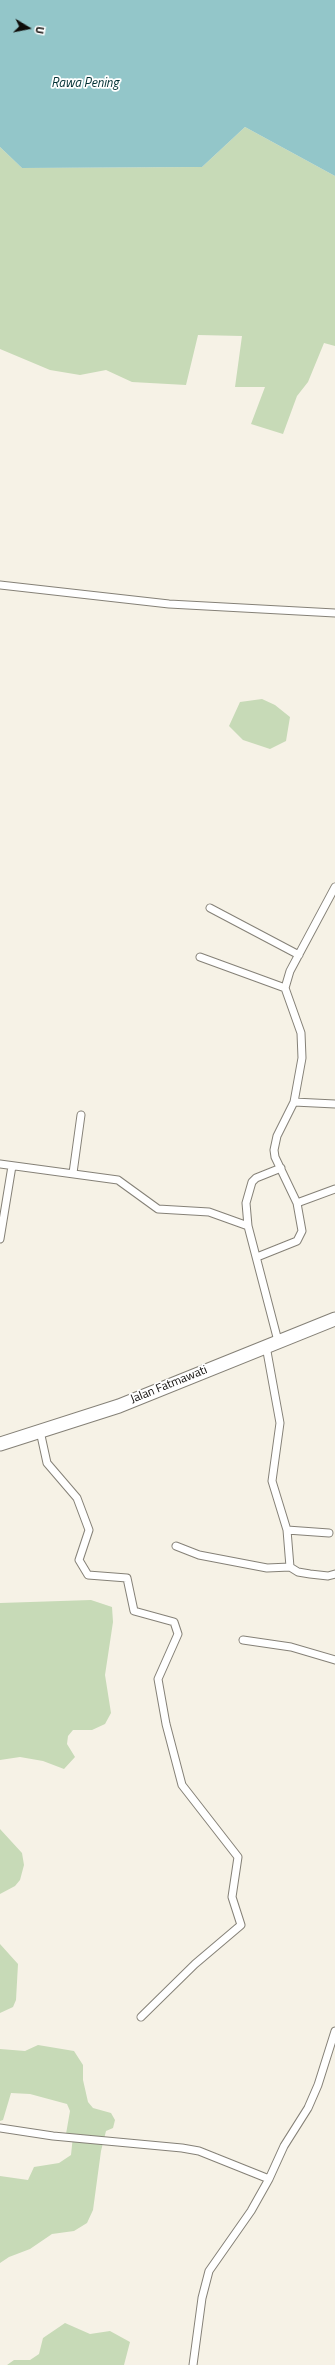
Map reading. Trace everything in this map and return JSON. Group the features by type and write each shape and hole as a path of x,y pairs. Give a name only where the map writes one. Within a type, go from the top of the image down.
{"highway":[{"name":"Jalan Fatmawati","path":"0,1444 119,1406 335,1318"}],"street":[{"path":"0,585 170,604 335,613"},
{"path":"257,1258 297,1241 302,1231 297,1203 275,1158 275,1142 294,1102 302,1058 302,1041 298,1023 285,988 287,978 335,888"},
{"path":"210,908 299,955"},
{"path":"200,957 285,988"},
{"path":"294,1102 335,1104"},
{"path":"73,1172 81,1115"},
{"path":"0,1164 73,1172 118,1180 158,1209 209,1212 248,1226"},
{"path":"0,1239 12,1166"},
{"path":"281,1168 256,1178 252,1182 246,1203 248,1226 257,1258 272,1344 280,1422 272,1481 287,1530 290,1567"},
{"path":"297,1203 335,1189"},
{"path":"40,1431 47,1463 77,1498 89,1530 79,1560 88,1575 127,1578 134,1611 174,1622 178,1634 158,1679 166,1724 182,1785 238,1857 232,1897 241,1925 195,1964 141,2017"},
{"path":"287,1530 329,1533"},
{"path":"176,1546 199,1555 267,1568 290,1567 298,1572 310,1574 328,1576 335,1574"},
{"path":"243,1640 291,1647 335,1660"},
{"path":"193,2365 202,2298 209,2271 247,2216 269,2179 284,2146 308,2108 318,2085 335,2031"},
{"path":"0,2128 53,2136 182,2148 198,2151 269,2179"}],"green space":[{"path":"245,127 335,176 335,346 324,343 308,382 297,396 283,434 251,424 265,387 235,387 242,336 198,335 186,385 132,382 106,370 80,375 50,370 0,349 0,147 22,168 202,167"},
{"path":"262,699 275,705 290,717 286,741 270,749 243,740 229,726 240,702"},
{"path":"91,1600 112,1607 113,1622 105,1675 111,1713 105,1724 92,1730 73,1730 68,1736 67,1744 75,1757 64,1769 43,1761 20,1757 0,1760 0,1603"},
{"path":"0,1829 22,1853 24,1865 20,1880 15,1886 0,1894"},
{"path":"0,1944 18,1964 16,2000 13,2007 0,2013"},
{"path":"38,2045 74,2051 83,2065 83,2080 88,2102 93,2108 111,2113 115,2120 113,2128 106,2131 101,2151 93,2210 87,2223 74,2231 52,2234 30,2249 9,2257 0,2263 0,2176 28,2180 34,2167 59,2163 71,2155 73,2136 66,2134 70,2111 67,2104 30,2094 11,2093 3,2120 0,2121 0,2049 25,2051"},
{"path":"65,2323 90,2334 110,2331 130,2342 124,2365 7,2365 14,2360 30,2360 39,2354 43,2338"}],"water":[{"name":"Rawa Pening","path":"0,0 335,0 335,176 245,127 202,167 22,168 0,147"}]}
